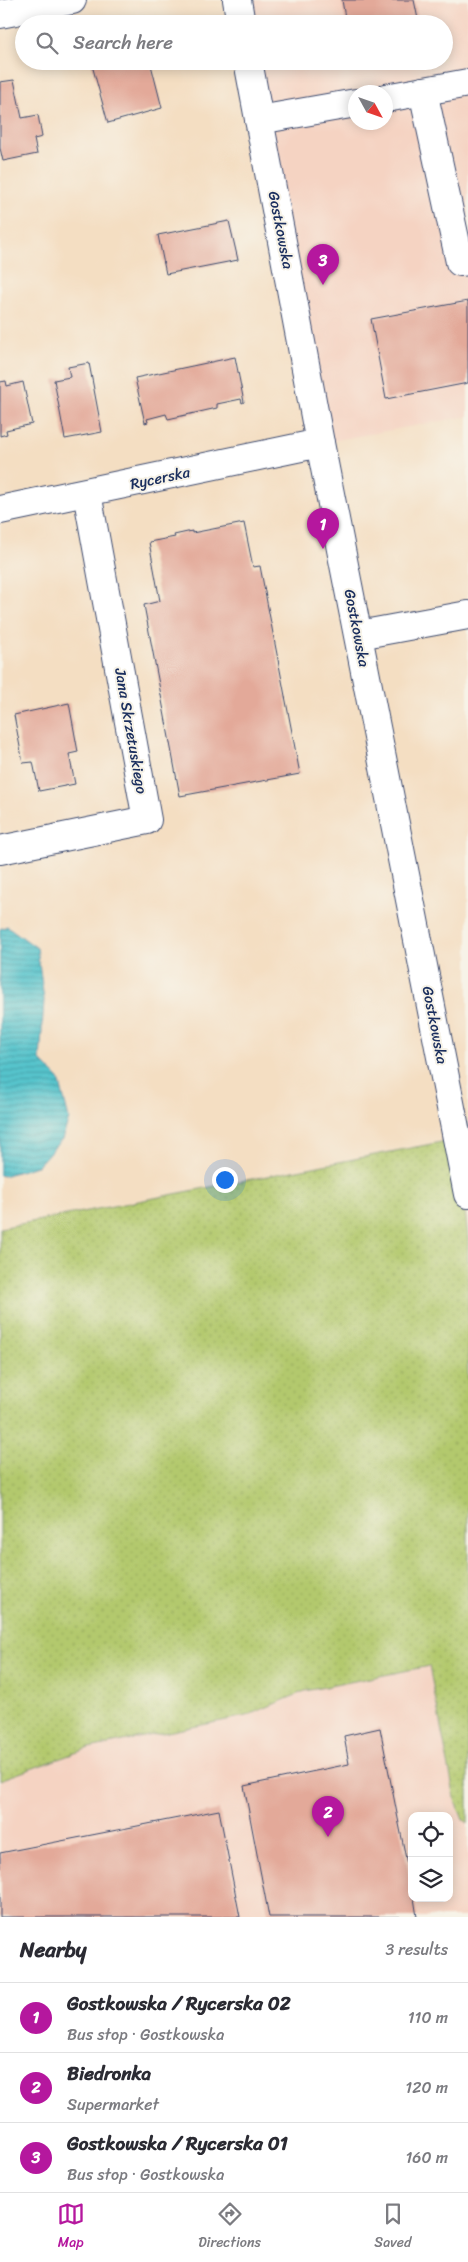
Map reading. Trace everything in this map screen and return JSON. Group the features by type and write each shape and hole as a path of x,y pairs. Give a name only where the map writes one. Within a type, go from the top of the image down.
{"street":[{"path":"0,14 72,0"},
{"path":"237,0 240,15"},
{"name":"Gostkowska","path":"250,70 320,443 468,1194"},
{"path":"393,97 468,83"},
{"path":"423,91 460,262 468,261"},
{"path":"260,120 348,104"},
{"name":"Rycerska","path":"0,510 320,443"},
{"name":"Jana Skrzetuskiego","path":"0,850 147,820 87,493"},
{"path":"359,635 468,615"}],"shaded area":[{"path":"237,0 468,0 468,416 320,443 250,70 453,70 453,15 240,15"},
{"path":"468,1651 468,1917 0,1917 0,1743"}],"green space":[{"path":"457,1139 468,1238 468,1823 463,1819 456,1804 429,1666 305,1691 246,1716 89,1748 0,1780 0,1228"}],"water":[{"path":"7,926 37,948 44,1000 40,1060 59,1079 69,1119 62,1139 37,1166 3,1176 0,1175 0,929"}],"building":[{"path":"342,0 414,0 417,15 344,15"},
{"path":"93,70 152,70 162,108 108,123"},
{"path":"14,80 22,118 38,115 42,137 34,139 37,154 3,161 0,148 0,82"},
{"path":"229,221 238,260 166,274 158,235"},
{"path":"468,301 468,383 386,399 371,319"},
{"path":"235,357 244,402 242,403 241,399 217,404 217,408 168,419 166,414 147,419 148,422 145,423 135,378"},
{"path":"89,363 102,432 65,439 54,380 70,377 68,367"},
{"path":"6,381 7,386 23,382 32,424 6,430 7,434 0,436 0,382"},
{"path":"244,523 253,567 260,566 300,774 180,796 144,605 160,601 149,542 175,537 174,535 192,531 192,533"},
{"path":"69,703 78,752 69,754 75,784 39,791 33,762 23,763 14,715"},
{"path":"380,1728 408,1869 408,1902 415,1902 417,1917 269,1917 244,1786 349,1764 344,1736"},
{"path":"219,1810 240,1917 0,1917 0,1853"}],"place":[{"name":"Gostkowska / Rycerska 01","path":"323,285"},
{"name":"Gostkowska / Rycerska 02","path":"323,549"},
{"name":"Biedronka","path":"328,1837"}]}
